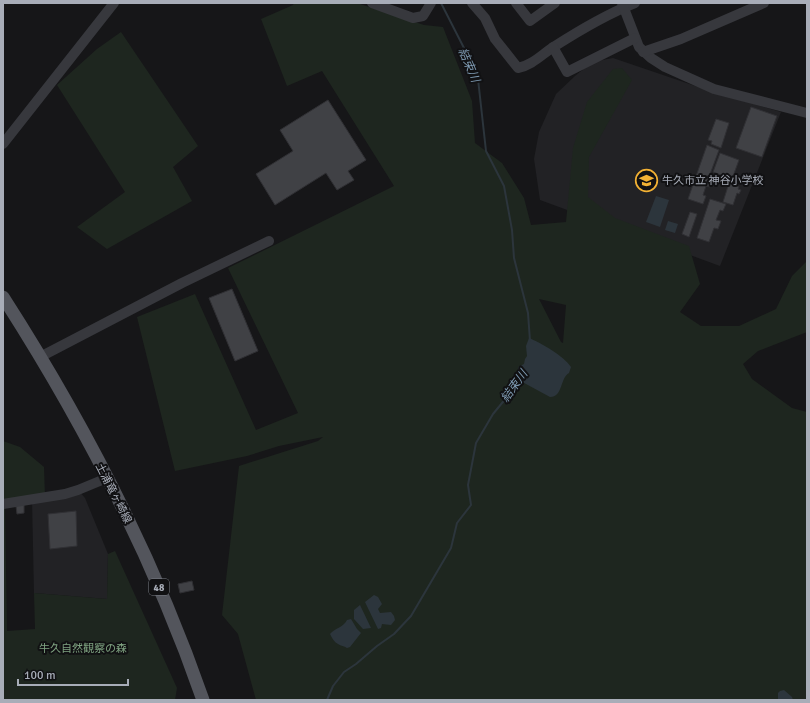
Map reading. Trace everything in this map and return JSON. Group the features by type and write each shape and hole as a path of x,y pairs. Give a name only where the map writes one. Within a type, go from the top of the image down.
{"main road":[{"name":"土浦竜ヶ崎線","path":"3,297 75,416 107,478 152,573 186,652 203,700"}],"street":[{"path":"3,144 114,3"},
{"path":"372,3 413,18 422,16 431,3"},
{"path":"472,3 485,18 495,39 518,68 527,66 582,29 623,5 635,3"},
{"path":"516,3 530,21 553,3"},
{"path":"643,52 682,39 764,3"},
{"path":"623,5 639,47 643,52 665,67 714,89 807,113"},
{"path":"554,47 567,72 635,38"},
{"path":"40,357 182,283 269,241"},
{"path":"3,504 65,494 107,478"}],"shaded area":[{"name":"牛久市立 神谷小学校","path":"613,58 710,91 781,112 720,266 540,200 534,159 539,132 556,94 592,62"},
{"path":"656,196 669,200 660,227 646,222"},
{"path":"668,221 678,224 675,233 665,230"},
{"path":"529,338 546,346 558,354 571,367 559,391 554,396 550,397 515,378 518,375 518,367 524,364 527,356 526,346"},
{"path":"78,490 85,498 108,554 107,599 34,593 32,499"},
{"path":"374,595 378,597 382,604 378,609 380,613 391,612 394,616 395,620 391,625 382,624 381,628 378,629 365,602"},
{"path":"360,605 371,628 363,629 354,619 354,610"},
{"path":"351,619 361,633 350,647 347,648 335,642 330,634 347,620"},
{"path":"784,690 792,697 793,700 778,700 778,693"}],"green space":[{"path":"294,3 357,3 424,25 443,27 472,101 475,143 502,163 524,198 531,225 566,222 573,148 587,102 613,69 622,68 632,80 589,157 588,197 615,218 689,246 700,284 680,312 701,326 739,326 776,309 792,276 807,261 807,332 758,351 743,364 752,379 792,408 807,412 807,700 256,700 238,634 222,615 239,466 318,441 323,437 279,446 247,456 175,471 137,317 195,294 256,430 298,413 228,268 394,186 322,71 287,86 261,19 293,5","holes":["539,299 566,305 563,343 561,342"]},
{"path":"121,32 198,146 173,167 192,201 107,249 77,227 125,192 57,85 97,49"},
{"name":"牛久自然観察の森","path":"3,441 20,447 44,467 45,497 5,504 7,631 35,629 34,593 107,599 108,554 115,551 177,688 175,700 3,700"}],"building":[{"path":"328,100 366,160 348,171 354,180 337,190 326,173 275,205 256,174 293,151 280,130"},
{"path":"751,107 777,116 762,157 736,148"},
{"path":"716,119 729,123 721,148 711,144 712,141 708,140"},
{"path":"707,145 719,150 709,177 713,178 710,187 706,186 703,195 706,196 703,204 688,199"},
{"path":"720,153 739,160 732,179 713,172"},
{"path":"729,183 739,187 738,189 741,190 739,194 737,193 733,205 723,202"},
{"path":"710,199 726,204 723,211 720,210 716,220 721,221 718,229 714,228 709,242 697,238"},
{"path":"690,212 697,214 689,237 682,234"},
{"path":"232,289 258,351 235,361 209,298"},
{"path":"24,504 24,513 17,514 16,506"},
{"path":"76,511 77,546 50,549 48,514"},
{"path":"192,581 194,590 180,593 178,584"}],"waterway":[{"name":"結束川","path":"441,3 478,79 486,151 504,186 512,230 514,258 528,313 530,341"},
{"name":"結束川","path":"327,700 333,686 344,672 394,634 411,616 451,548 457,523 471,505 468,485 476,443 493,414 520,380"}],"place":[{"name":"牛久市立 神谷小学校","path":"646,180"}]}
